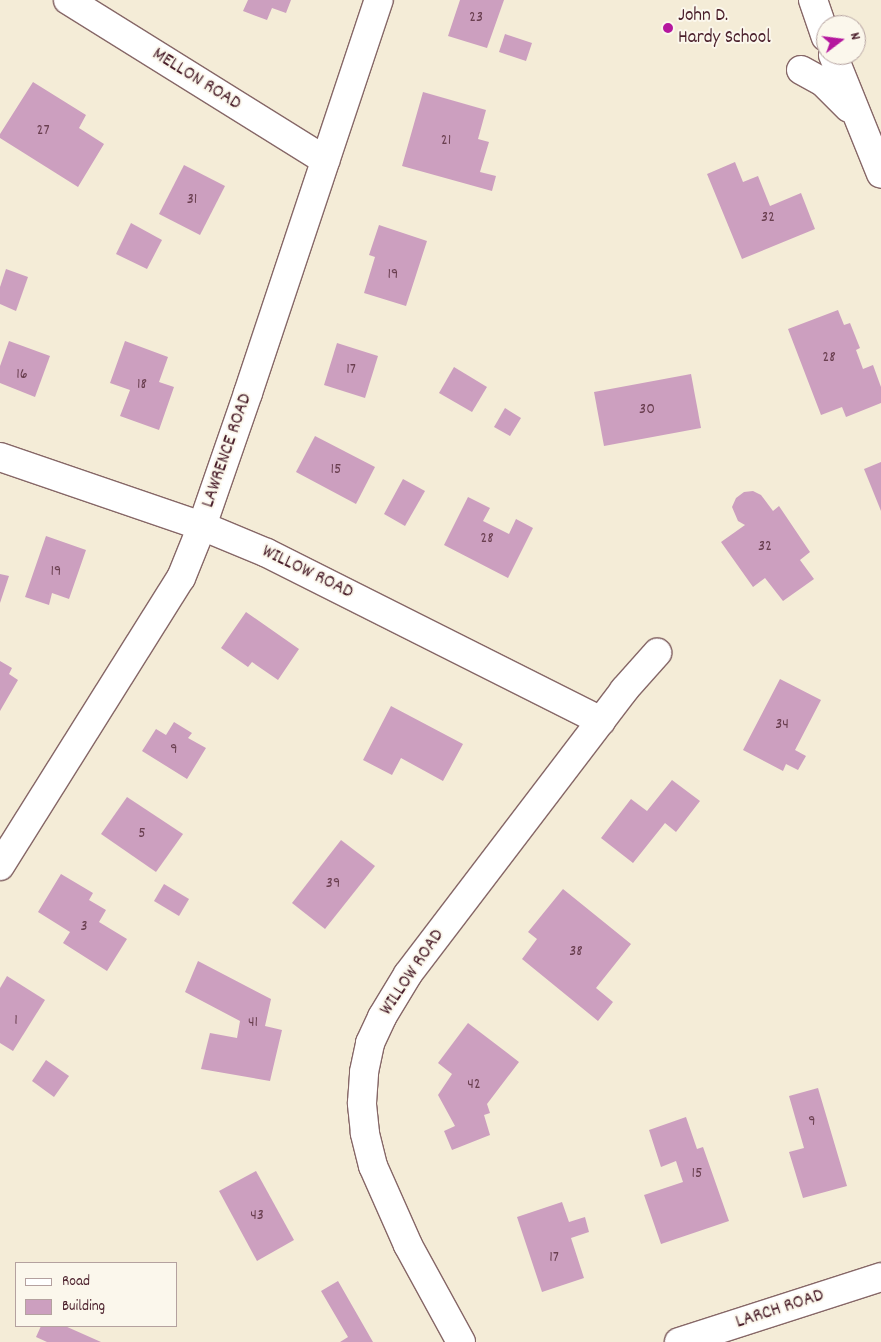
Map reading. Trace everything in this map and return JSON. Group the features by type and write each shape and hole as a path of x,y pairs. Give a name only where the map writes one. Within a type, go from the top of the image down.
{"street":[{"name":"MELLON ROAD","path":"68,0 325,160"},
{"name":"LAWRENCE ROAD","path":"0,866 181,578 202,526 379,0"},
{"path":"813,0 818,15"},
{"path":"837,65 881,174"},
{"path":"801,70 836,92 855,117 864,133"},
{"name":"WILLOW ROAD","path":"0,457 202,526 291,564 601,721"},
{"name":"WILLOW ROAD","path":"461,1342 408,1245 373,1166 365,1133 362,1103 366,1057 382,1017 398,989 629,683 657,653"},
{"name":"LARCH ROAD","path":"679,1342 881,1277"}],"building":[{"path":"248,0 291,0 286,13 272,8 267,20 243,11"},
{"path":"460,0 504,0 487,48 448,36"},
{"path":"505,34 532,43 526,61 499,52"},
{"path":"33,82 86,115 79,128 104,144 78,187 0,138 0,134"},
{"path":"423,92 486,110 478,139 489,142 480,172 496,176 492,191 402,166"},
{"path":"735,162 743,182 758,176 770,206 801,193 815,229 742,259 707,174"},
{"path":"184,165 225,186 200,235 159,214"},
{"path":"131,223 162,240 147,269 116,254"},
{"path":"379,225 427,241 406,306 364,293 375,257 369,255"},
{"path":"6,269 28,277 16,311 0,304 0,287"},
{"path":"838,310 844,325 850,323 860,348 856,350 863,369 873,365 881,387 881,403 846,417 842,407 821,415 788,329"},
{"path":"9,341 50,356 35,397 0,383 0,366"},
{"path":"125,341 168,357 159,382 174,387 159,430 120,416 130,390 110,383"},
{"path":"337,343 378,356 365,398 324,385"},
{"path":"454,367 487,387 472,412 439,393"},
{"path":"691,374 701,428 604,446 594,392"},
{"path":"505,408 521,418 510,436 494,427"},
{"path":"315,436 375,467 356,504 296,472"},
{"path":"881,462 881,511 864,469"},
{"path":"403,479 425,491 405,526 384,514"},
{"path":"753,491 761,495 773,511 779,506 810,552 800,560 814,579 783,601 765,578 753,587 721,542 745,525 738,521 732,507 736,498 744,492"},
{"path":"468,497 490,508 483,521 509,534 516,519 533,528 508,578 444,545"},
{"path":"46,536 86,550 69,599 52,593 49,605 25,597"},
{"path":"0,574 9,576 0,603"},
{"path":"246,612 299,649 278,680 252,662 248,667 221,648"},
{"path":"0,661 12,668 9,674 18,680 0,711"},
{"path":"780,679 821,700 795,750 806,756 798,770 786,764 783,771 743,750"},
{"path":"391,706 463,744 443,781 401,758 392,775 363,760"},
{"path":"174,722 192,733 188,738 206,748 187,779 142,751 156,729 166,735"},
{"path":"672,780 700,801 676,832 665,823 633,863 601,838 631,799 647,811"},
{"path":"127,797 183,834 156,872 101,834"},
{"path":"341,840 375,866 325,929 292,903"},
{"path":"61,874 93,893 89,900 106,910 99,922 127,939 107,971 63,943 70,932 38,912"},
{"path":"164,884 189,899 179,916 154,901"},
{"path":"563,889 631,944 596,988 613,1002 598,1021 522,959 537,939 528,932"},
{"path":"198,961 271,999 265,1026 282,1030 270,1081 201,1069 210,1033 237,1038 240,1021 185,992"},
{"path":"7,976 45,1000 13,1051 0,1043 0,988"},
{"path":"468,1023 519,1062 487,1104 490,1113 484,1115 490,1135 452,1150 444,1131 455,1126 438,1095 452,1074 438,1063"},
{"path":"46,1060 69,1076 54,1097 32,1081"},
{"path":"818,1088 847,1186 803,1198 789,1152 804,1148 789,1096"},
{"path":"686,1117 697,1149 703,1147 729,1221 661,1244 644,1195 683,1182 676,1161 661,1167 649,1130"},
{"path":"256,1171 294,1240 257,1261 219,1191"},
{"path":"562,1202 569,1222 585,1217 589,1232 571,1238 584,1278 542,1292 517,1217"},
{"path":"338,1281 373,1342 340,1342 348,1337 321,1291"},
{"path":"41,1327 67,1327 101,1342 47,1342 36,1337"}],"place":[{"name":"John D. Hardy School","path":"668,28"}]}
